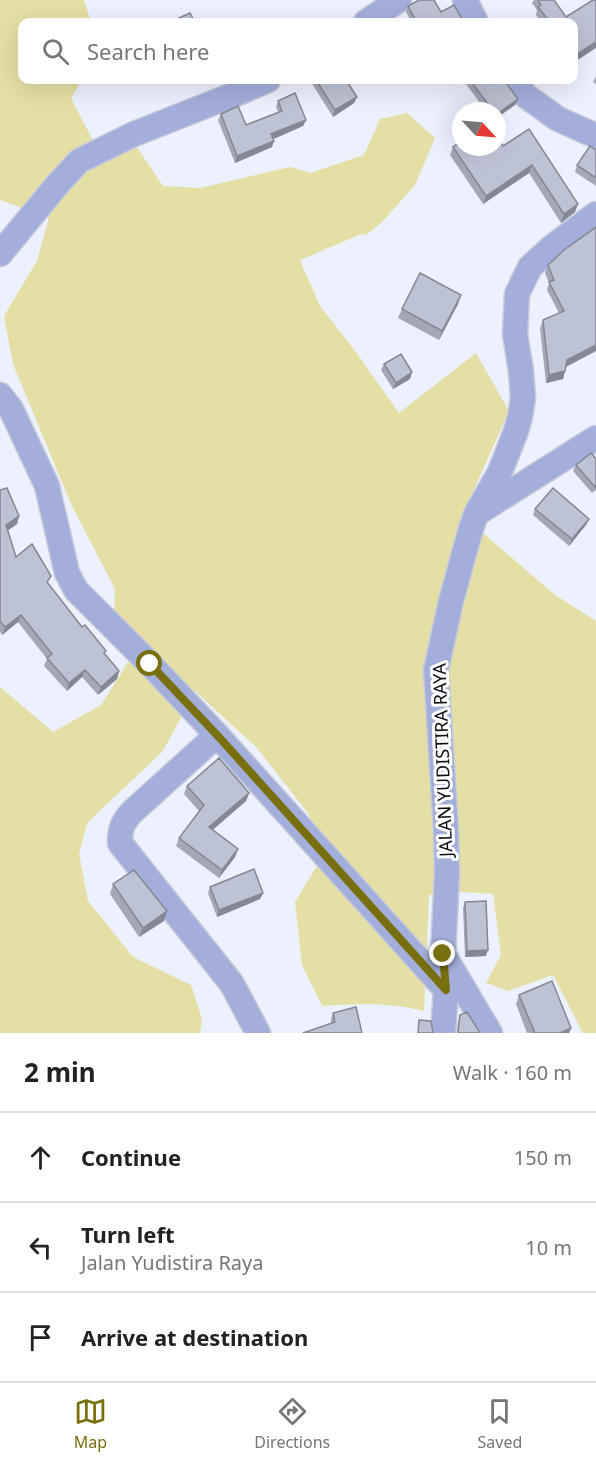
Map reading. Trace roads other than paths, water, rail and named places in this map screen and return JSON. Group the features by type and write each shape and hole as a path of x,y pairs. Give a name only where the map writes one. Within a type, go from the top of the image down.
{"street":[{"path":"372,18 399,0"},
{"path":"465,0 474,18"},
{"path":"0,254 79,161 134,134 259,84"},
{"path":"517,84 526,96 558,119 596,136"},
{"name":"JALAN YUDISTIRA RAYA","path":"443,1033 446,990 443,954 447,874 436,670 451,601 470,531 476,514 500,472 520,417 523,398 515,333 517,294 530,267 552,247 596,214"},
{"path":"4,409 47,486 67,573 76,590 217,735 446,990"},
{"path":"476,514 596,438"},
{"path":"217,735 131,813 123,822 120,843 232,984 258,1033"},
{"path":"443,954 490,1033"}]}
